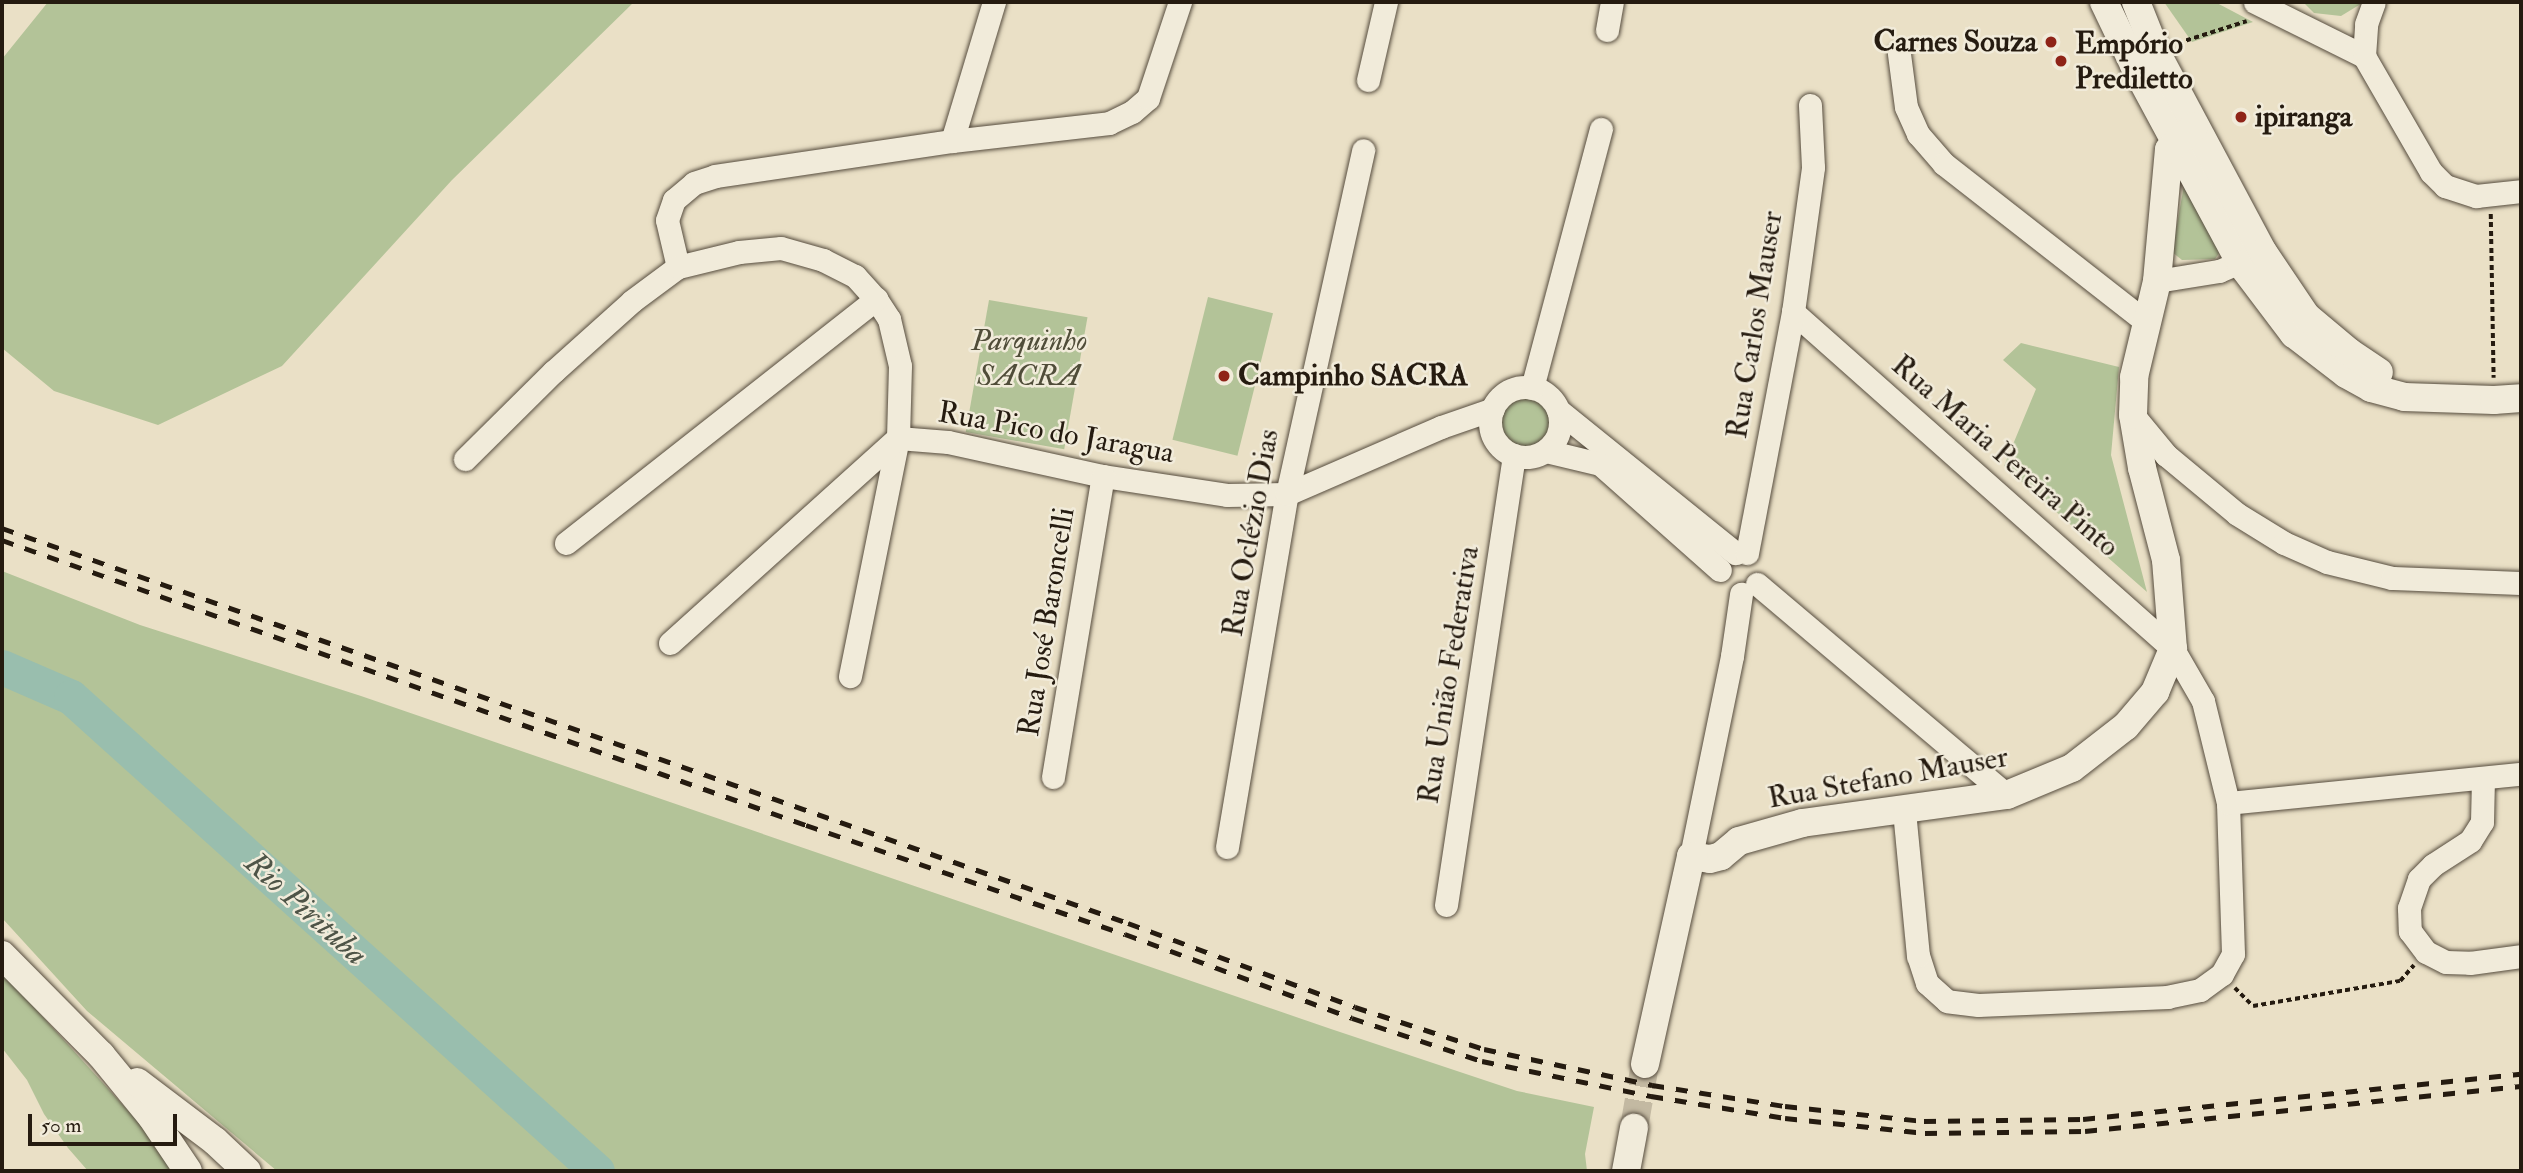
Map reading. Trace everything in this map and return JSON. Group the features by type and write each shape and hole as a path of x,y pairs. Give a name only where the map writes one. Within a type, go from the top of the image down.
{"street":[{"path":"952,141 994,2"},
{"path":"678,267 667,220 674,200 694,183 715,176 952,141 1109,123 1132,112 1148,98 1180,2"},
{"path":"1368,80 1386,2"},
{"path":"1607,30 1612,2"},
{"path":"2104,2 2159,113 2185,134"},
{"path":"2136,2 2185,134 2252,258 2305,316 2349,352 2379,372 2451,397 2508,399"},
{"path":"2374,2 2366,24 2364,56 2431,172 2445,186 2461,193 2521,191"},
{"path":"2264,7 2364,56"},
{"path":"1899,54 1906,107 1918,134 1944,164 2146,322"},
{"name":"Rua Carlos Mauser","path":"1734,559 1793,312 1813,167 1810,106"},
{"name":"Rua Stefano Mauser","path":"2159,113 2158,137 2165,177"},
{"path":"1532,388 1601,130"},
{"name":"Rua Stefano Mauser","path":"1691,856 1710,859 1721,856 1739,841 1802,823 2007,795 2072,768 2126,726 2155,692 2174,649 2166,560 2142,468 2133,415 2134,377 2157,281 2168,150 2185,134"},
{"name":"Rua Oclézio Dias","path":"1227,847 1287,494 1363,150"},
{"path":"465,459 572,354 632,301 678,267 739,252 781,248 823,260 855,276 876,299 889,319 897,347 898,438 850,676"},
{"path":"2157,281 2218,271 2252,258"},
{"path":"566,543 876,299"},
{"name":"Rua Maria Pereira Pinto","path":"1793,312 2174,649 2203,701 2228,803 2233,954 2222,974"},
{"path":"1645,1064 1732,656 1749,589 1760,569 1755,559 1734,559 1600,464 1546,450 1525,457 1514,455 1496,442 1490,420 1493,409 1508,392 1532,388 1552,400 1558,410 1734,559"},
{"name":"Rua Pico do Jaragua","path":"670,643 898,438 948,442 1103,476 1227,495 1287,494 1441,427 1493,409"},
{"path":"1546,450 1558,433 1558,410"},
{"path":"2133,415 2166,455 2237,514 2284,543 2328,562 2392,578 2521,583"},
{"name":"Rua União Federativa","path":"1446,905 1514,455"},
{"name":"Rua José Baroncelli","path":"1054,778 1103,476"},
{"path":"1734,559 1727,587 1749,589 2007,795"},
{"path":"2228,803 2521,774"},
{"path":"2483,778 2482,822 2470,841 2433,865 2419,879 2409,908 2410,931 2426,952 2446,962 2470,963 2521,956"},
{"path":"1904,810 1918,956 1927,983 1947,1001 1978,1005 2168,997 2200,990 2222,974"},
{"path":"2,955 101,1055 151,1116 188,1171"},
{"path":"101,1055 215,1141 247,1171"},
{"path":"1626,1171 1634,1128"}],"path":[{"path":"2156,52 2264,7"},
{"path":"2491,194 2508,399"},
{"path":"2222,974 2253,1006 2400,981 2426,952"}],"green space":[{"path":"48,2 634,2 452,180 282,366 158,425 54,391 2,348 2,59"},
{"path":"2164,2 2215,2 2253,22 2192,42"},
{"path":"2303,2 2364,2 2341,16 2314,13"},
{"path":"2185,180 2222,249 2215,259 2182,260 2172,252"},
{"name":"Campinho SACRA","path":"1208,297 1273,313 1237,456 1172,440"},
{"name":"Parquinho SACRA","path":"989,300 1087,317 1064,449 966,432"},
{"path":"2021,343 2119,367 2111,455 2147,592 2004,466 2036,389 2003,360"},
{"path":"1526,397 1545,405 1553,424 1545,443 1526,451 1507,443 1499,424 1507,405"},
{"path":"2,571 140,625 361,696 1331,1029 1517,1091 1594,1107 1585,1154 1587,1171 277,1171 87,1011 2,918"},
{"path":"2,972 162,1148 172,1171 88,1171 68,1148 44,1114 27,1080 2,1048"}],"waterway":[{"name":"Rio Pirituba","path":"2,667 71,697 597,1171"}],"tunnel":[{"path":"1634,1128 1645,1064"}],"railway":[{"path":"2,528 1128,923 1355,1007 1484,1049 1652,1085 1785,1106 1924,1121 2083,1119 2521,1074"},
{"path":"2,540 806,825 1125,934 1352,1018 1482,1061 1651,1096 1785,1118 1925,1133 2085,1131 2521,1086"}],"place":[{"name":"Carnes Souza","path":"2051,42"},
{"name":"Empório Prediletto","path":"2061,61"},
{"name":"ipiranga","path":"2241,117"},
{"name":"Campinho SACRA","path":"1224,376"}]}
